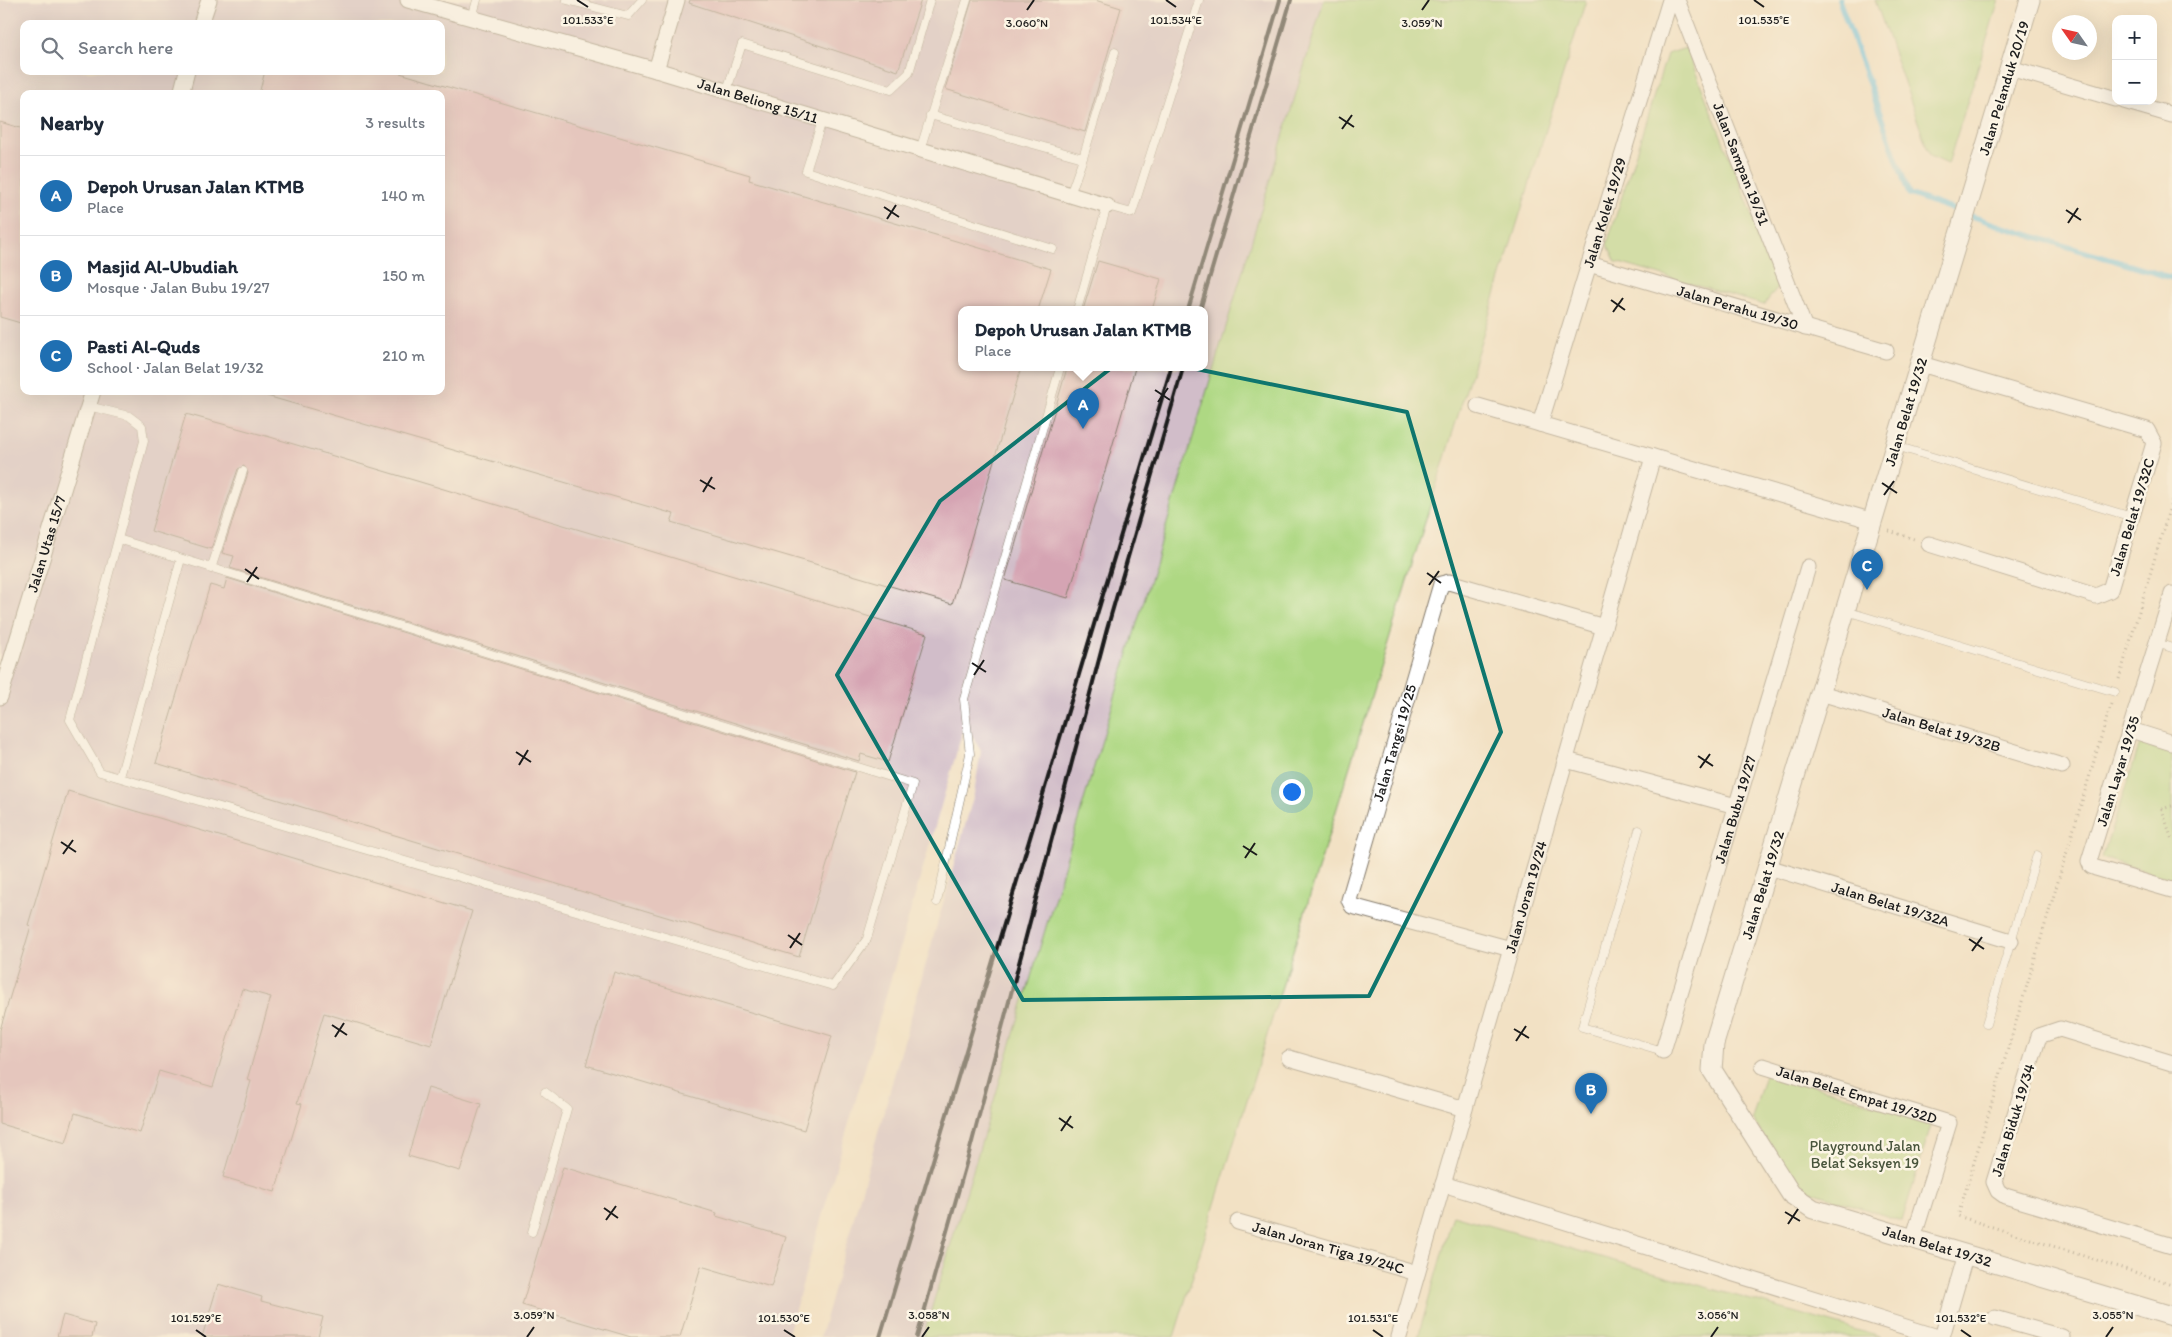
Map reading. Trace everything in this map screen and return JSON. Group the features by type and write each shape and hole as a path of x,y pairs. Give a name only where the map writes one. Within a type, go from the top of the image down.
{"street":[{"path":"203,20 208,0"},
{"name":"Jalan Beliong 15/11","path":"408,0 656,70 1107,206"},
{"path":"656,70 676,0"},
{"name":"Jalan Kolek 19/29","path":"1540,424 1670,0"},
{"name":"Jalan Sampan 19/31","path":"1677,0 1805,328"},
{"name":"Jalan Pelanduk 20/19","path":"1978,177 2030,0"},
{"path":"2010,68 2112,98"},
{"path":"182,90 186,75"},
{"path":"2138,105 2172,115"},
{"name":"Jalan Belat 19/32","path":"1978,177 1714,1044 1712,1070 1792,1194 1813,1209 2172,1316"},
{"name":"Jalan Perahu 19/30","path":"1589,264 1886,351"},
{"name":"Jalan Belat 19/32C","path":"1921,364 2147,430 2154,444 2110,590 2096,596 1929,544"},
{"name":"Jalan Utas 15/7","path":"0,697 91,399"},
{"path":"1478,406 1873,523"},
{"name":"Jalan Joran 19/24","path":"1399,1337 1654,457"},
{"name":"Jalan Bubu 19/27","path":"1663,1050 1808,567"},
{"name":"Jalan Tangsi 19/25","path":"1511,949 1352,906 1349,900 1442,584 1449,582 1604,627"},
{"name":"Jalan Layar 19/35","path":"2172,594 2165,645 2131,730 2089,861 2091,866 2096,868 2172,890"},
{"name":"Jalan Belat 19/32B","path":"1821,693 2062,766"},
{"path":"2131,730 2172,743"},
{"path":"1566,760 1736,806"},
{"name":"Jalan Belat 19/32A","path":"1768,867 2011,941"},
{"name":"Jalan Biduk 19/34","path":"2172,1063 2060,1029 2039,1036 1994,1182 1998,1190 2005,1196 2172,1246"},
{"path":"1289,1058 1465,1109"},
{"name":"Jalan Belat Empat 19/32D","path":"1763,1066 1949,1123 1913,1239"},
{"path":"1443,1184 1940,1337 1966,1254"},
{"name":"Jalan Joran Tiga 19/24C","path":"1238,1222 1417,1272"},
{"path":"1995,1318 2062,1337"}],"lane":[{"path":"472,18 477,0"},
{"path":"568,0 628,16 642,0"},
{"path":"726,92 742,44 891,90 909,73 930,0"},
{"path":"920,150 967,0"},
{"path":"1078,306 1107,206 1132,213 1199,0"},
{"path":"1070,195 1116,52"},
{"path":"930,115 1083,158"},
{"path":"822,121 806,171 1053,249"},
{"path":"937,902 970,754 964,700 1059,371"},
{"path":"91,399 129,416 142,426 144,441 118,539 70,720 100,772 833,986 867,940 912,784 118,539"},
{"path":"1896,446 2132,517"},
{"path":"211,569 243,471"},
{"path":"120,777 180,559"},
{"path":"1846,611 2115,692"},
{"path":"1640,830 1582,1027 1663,1050"},
{"path":"1986,1024 2037,855"},
{"path":"532,1232 567,1109 545,1092"}],"path":[{"path":"2172,500 1958,1216 2172,1284"},
{"path":"1873,523 1929,544"},
{"path":"2172,806 2162,809 2172,840"}],"highlighted area":[{"path":"1128,355 1407,412 1501,732 1369,996 1023,1000 837,675 940,501"}],"shaded area":[{"path":"0,0 1324,0 923,1337 820,1337 974,794 981,751 965,723 787,1337 0,1337"}],"green space":[{"path":"1324,0 1586,0 1174,1337 923,1337"},
{"path":"1875,0 1999,0 1948,164 1930,156"},
{"path":"1686,48 1780,284 1764,305 1616,262 1607,244 1667,54"},
{"path":"2140,744 2172,754 2172,879 2102,858"},
{"name":"Playground Jalan Belat Seksyen 19","path":"1766,1071 1932,1122 1902,1221 1797,1187 1752,1119"},
{"path":"1453,1215 1881,1337 1418,1337"}],"building":[{"path":"690,0 921,0 898,71 689,3"},
{"path":"972,0 1095,0 1121,8 1085,132 945,89"},
{"path":"264,75 407,75 750,175 749,180 1051,269 1039,306 958,306 958,371 1020,371 952,604 671,522 674,514 267,396 445,395 445,90 260,90"},
{"path":"0,122 20,128 20,323 0,317"},
{"path":"1098,261 1161,279 1153,306 1084,306"},
{"path":"1066,371 1134,371 1068,598 1005,580"},
{"path":"186,414 270,437 927,634 888,762 861,754 859,761 230,568 234,556 222,553 248,473 244,466 238,469 211,549 151,531"},
{"path":"227,578 855,772 799,957 156,763 210,585 224,589"},
{"path":"68,791 472,911 431,1045 324,1013 297,1103 302,1104 275,1192 223,1177 251,1081 247,1080 271,997 242,989 213,1087 159,1071 140,1133 75,1113 66,1143 0,1124 0,1030 31,926 28,925"},
{"path":"614,972 832,1036 804,1130 586,1065"},
{"path":"428,1088 481,1104 460,1171 408,1156"},
{"path":"563,1167 717,1213 716,1216 786,1237 771,1287 701,1266 680,1337 631,1337 522,1305"},
{"path":"218,1284 262,1297 261,1301 323,1317 318,1337 202,1337"},
{"path":"63,1315 95,1324 92,1337 57,1337"}],"waterway":[{"path":"1839,0 1909,194 2003,227 2172,278"}],"railway":[{"path":"1189,306 1280,0"},
{"path":"1201,306 1291,0"},
{"path":"880,1337 1170,371"},
{"path":"917,1337 968,1157 1107,629 1182,371"}],"place":[{"name":"Depoh Urusan Jalan KTMB","path":"1083,429"},
{"name":"Pasti Al-Quds","path":"1867,590"},
{"name":"Masjid Al-Ubudiah","path":"1591,1114"}]}
